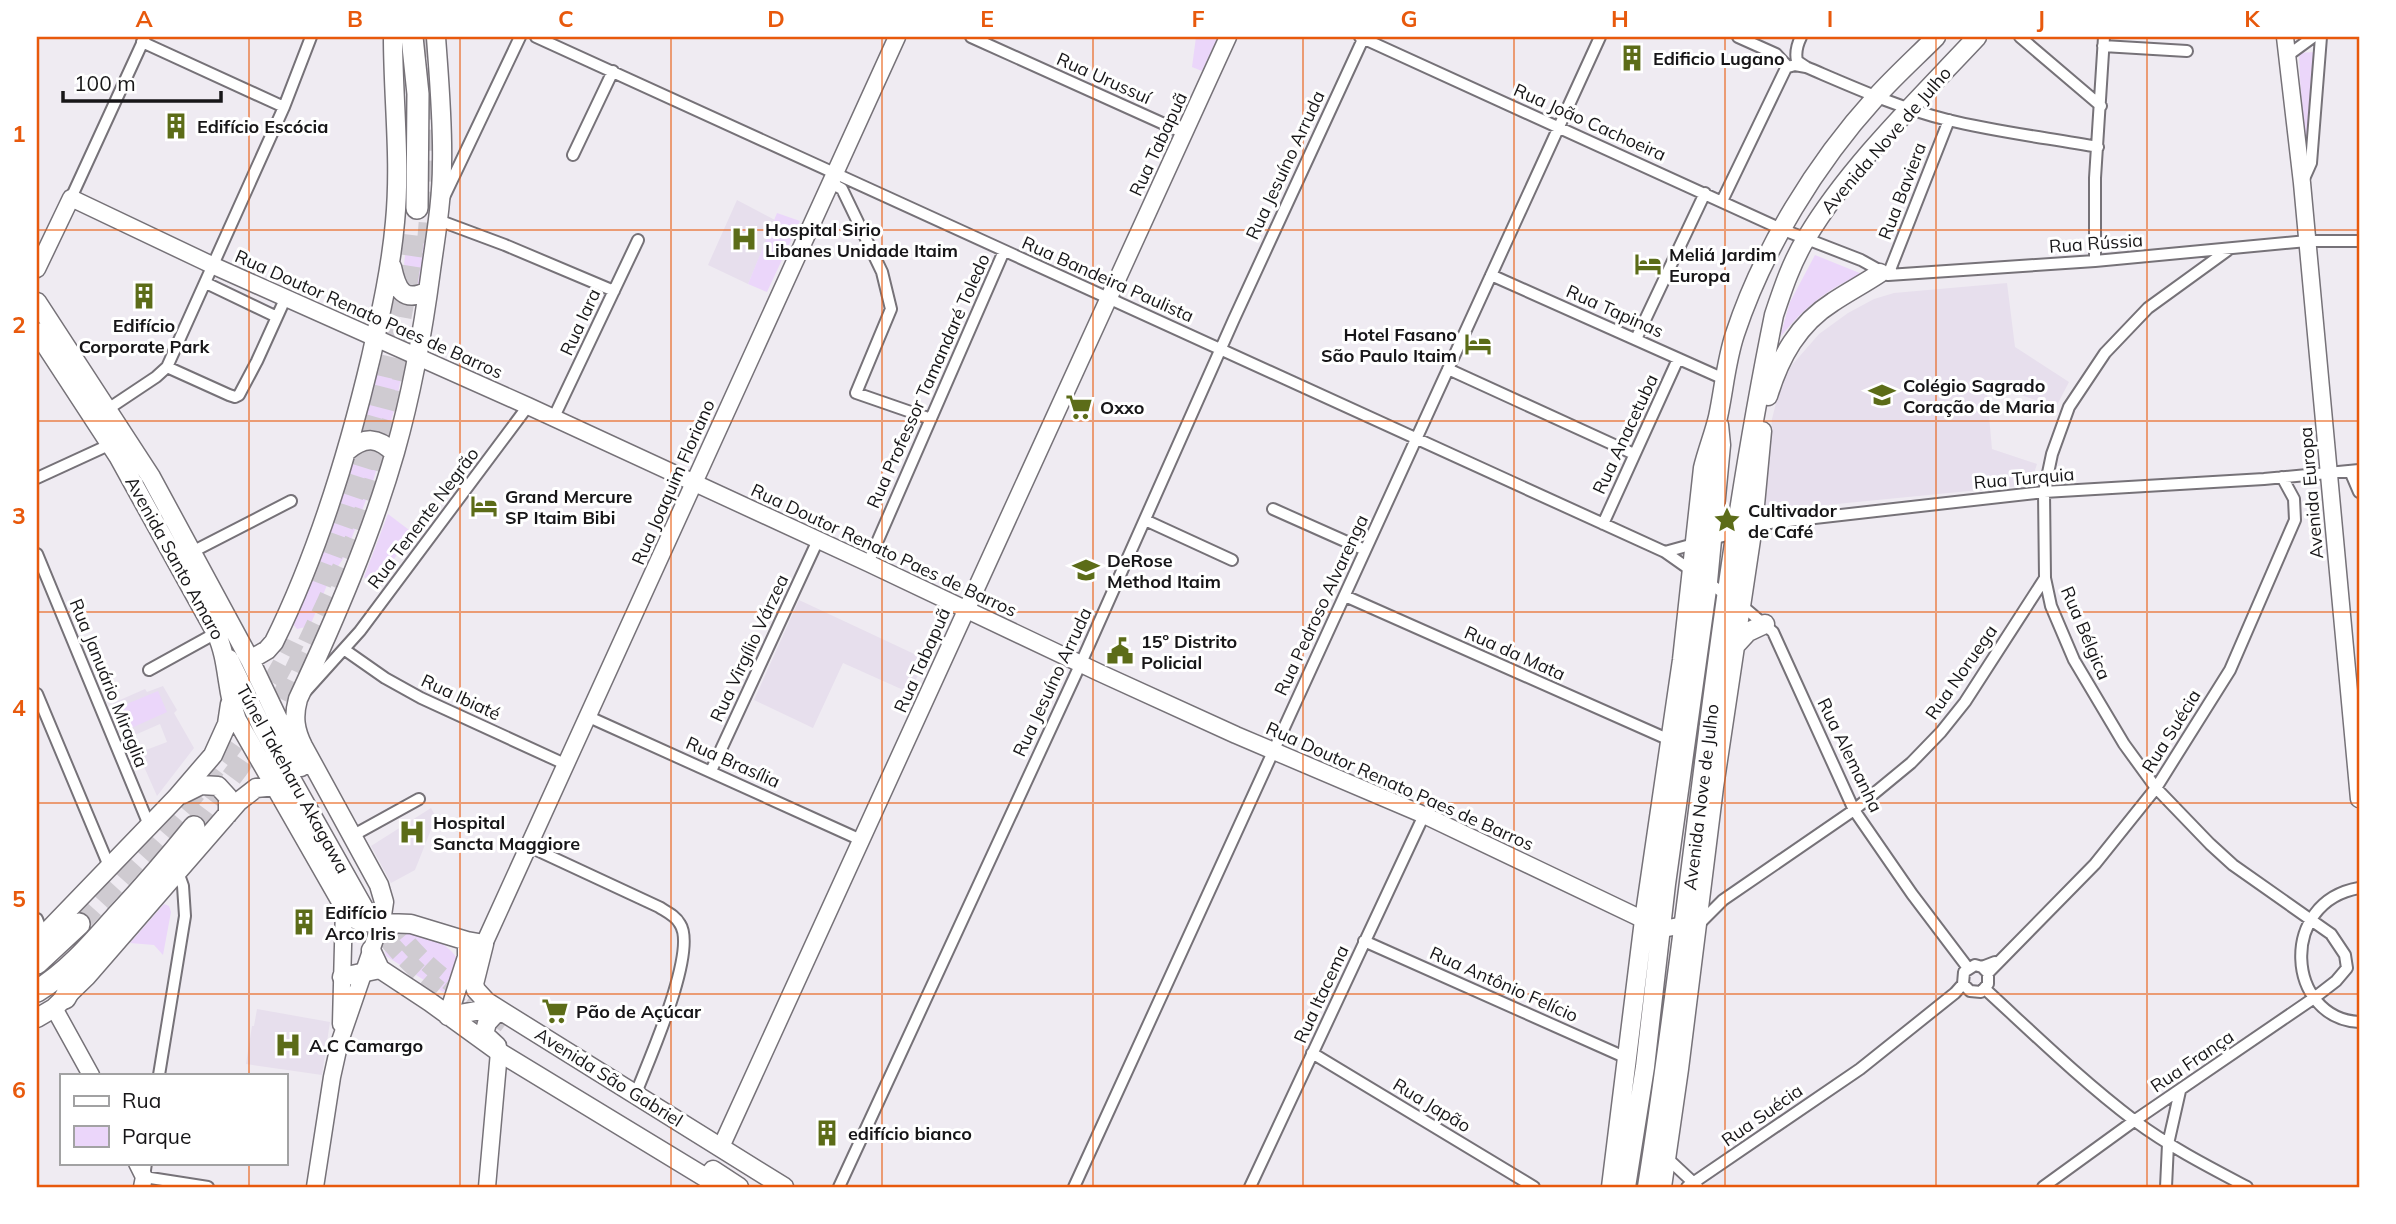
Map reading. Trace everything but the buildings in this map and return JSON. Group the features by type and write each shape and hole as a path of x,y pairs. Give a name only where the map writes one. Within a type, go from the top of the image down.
{"highway":[{"path":"412,37 418,94 417,208"},
{"path":"60,1003 76,978 157,883 194,827"},
{"path":"37,991 83,953 157,883"},
{"path":"37,963 79,924"}],"main road":[{"path":"250,660 267,650 274,642 312,552 347,450 375,338 391,260 397,182 393,37"},
{"path":"381,922 383,895 296,730 294,720 298,699 367,535 394,453 418,357 439,213 443,130 436,37"},
{"name":"Avenida Nove de Julho","path":"1611,1187 1629,1059 1708,582 1704,541 1703,468 1718,418 1735,334 1781,229 1827,160 1876,98 1936,37"},
{"name":"Avenida Nove de Julho","path":"1662,1187 1691,925 1733,600 1774,315 1787,276 1806,238 1826,207 1910,108 1977,37"},
{"path":"391,260 396,283 403,293 414,296 428,291"},
{"path":"1759,413 1777,366 1799,332 1830,303 1884,274"},
{"name":"Avenida Santo Amaro","path":"37,302 151,477 250,660"},
{"name":"Avenida Santo Amaro","path":"37,332 42,350 111,444 220,640 230,702 244,737 276,786 344,907"},
{"path":"347,450 364,439 371,439 384,444 394,453"},
{"name":"Avenida Nove de Julho","path":"1626,1187 1645,1067 1652,924 1672,741 1693,572 1704,541"},
{"name":"Avenida Nove de Julho","path":"1647,1187 1691,925 1701,901 1714,787 1736,645 1733,600"},
{"path":"1736,645 1748,632 1765,624"},
{"name":"Túnel Takeharu Akagawa","path":"220,640 262,727 370,906 250,660"},
{"path":"40,939 176,798 213,755 227,724 230,702"},
{"path":"176,798 201,785 218,786 228,797 228,814"},
{"path":"157,883 178,872 247,794 256,788 276,786"},
{"path":"344,907 361,922 411,924 476,943 467,957 448,1016 499,1010"},
{"name":"Avenida São Gabriel","path":"476,943 474,984 481,996 499,1010 784,1187"},
{"path":"342,977 372,970 372,950"},
{"name":"Avenida São Gabriel","path":"372,970 448,1016 505,1041 721,1187"},
{"path":"37,1018 60,1003"},
{"path":"499,1010 487,1023 484,1034 496,1045 505,1041"},
{"path":"505,1041 739,1187"},
{"path":"505,1041 767,1187"}],"street":[{"path":"108,409 167,367 284,107 311,37"},
{"path":"520,37 439,213 505,245 614,291"},
{"name":"Rua Bandeira Paulista","path":"536,37 613,71 839,181 1004,251 1417,437 1665,552 1693,572"},
{"name":"Rua Joaquim Floriano","path":"476,943 530,847 693,484 839,181 897,37"},
{"name":"Rua Urussuí","path":"971,37 1184,133"},
{"name":"Rua Tabapuã","path":"721,1147 1228,37"},
{"name":"Rua João Cachoeira","path":"1362,37 1781,229 1861,260 1884,274"},
{"name":"Rua Jesuíno Arruda","path":"839,1187 1081,663 1362,37"},
{"name":"Rua Pedroso Alvarenga","path":"1074,1187 1600,37"},
{"path":"1738,37 1876,98 1949,120 2098,146"},
{"path":"2020,37 2101,106"},
{"name":"Avenida Europa","path":"2285,37 2302,183 2359,799"},
{"path":"2287,56 2313,37"},
{"path":"2302,183 2311,163 2321,37"},
{"path":"37,269 143,39 284,107"},
{"path":"1722,201 1793,63 1799,41"},
{"path":"2095,261 2104,41 2187,51"},
{"path":"573,155 613,71"},
{"name":"Rua Baviera","path":"1884,274 1949,120"},
{"path":"839,181 882,272 891,309 856,393 931,419"},
{"path":"1636,339 1705,193"},
{"name":"Rua Doutor Renato Paes de Barros","path":"71,198 1081,663 1424,815 1652,924"},
{"name":"Rua Iara","path":"553,419 638,240"},
{"name":"Rua Rússia","path":"1884,274 2095,261 2307,241 2359,241"},
{"name":"Rua Bélgica","path":"2228,250 2148,308 2105,353 2070,407 2052,454 2044,492 2045,578 2051,606 2074,660 2124,744 2156,788 2210,844 2234,865 2331,934 2346,955"},
{"name":"Rua Professor Tamandaré Toledo","path":"868,563 1004,251"},
{"name":"Rua Tapinas","path":"1491,275 1724,379"},
{"path":"206,284 277,317"},
{"path":"167,367 229,395 239,395 286,298"},
{"name":"Rua Anacetuba","path":"1603,524 1678,359"},
{"path":"1448,369 1634,454"},
{"name":"Rua Tenente Negrão","path":"298,699 345,650 528,407"},
{"path":"37,478 111,444"},
{"path":"2355,470 2359,492"},
{"name":"Rua Turquia","path":"1704,541 1744,529 2044,492 2355,470"},
{"name":"Rua Suécia","path":"1985,970 2025,938 2095,864 2156,788 2230,670 2295,520 2292,493 2282,477"},
{"path":"192,552 291,500"},
{"path":"1273,509 1365,550"},
{"path":"1145,520 1232,560"},
{"name":"Rua Virgílio Várzea","path":"711,771 818,540"},
{"path":"1665,552 1704,541"},
{"name":"Rua Januário Miraglia","path":"37,554 149,825"},
{"name":"Rua Alemanha","path":"1693,572 1765,624 1780,644 1854,810 1912,894 1968,968"},
{"name":"Rua Noruega","path":"1691,925 1854,810 1911,763 1949,722 1979,681 2045,578"},
{"name":"Rua da Mata","path":"1345,596 1672,741"},
{"path":"149,670 220,640"},
{"path":"322,643 327,650 345,650"},
{"name":"Rua Ibiaté","path":"345,650 384,678 421,698 567,765"},
{"path":"37,694 109,866"},
{"name":"Rua Brasília","path":"589,717 862,840"},
{"path":"352,836 418,798"},
{"name":"Rua Itacema","path":"1251,1187 1424,815"},
{"path":"530,847 659,907 674,916 681,925 685,946 683,960 636,1093"},
{"path":"159,1074 183,935 185,899 178,872"},
{"path":"157,883 185,899"},
{"path":"2359,888 2344,891 2323,903 2310,918 2302,940 2307,989 2329,1012 2359,1022"},
{"path":"1701,901 1723,900"},
{"path":"315,1187 340,1041 344,907"},
{"path":"37,919 40,939"},
{"path":"372,950 381,922"},
{"path":"1652,924 1668,928 1691,925"},
{"name":"Rua Antônio Felício","path":"1364,941 1629,1059"},
{"name":"Rua França","path":"2043,1187 2314,998 2343,974 2347,968 2346,955"},
{"path":"1975,965 1985,970 1989,984 1985,989 1975,993 1966,987 1964,972 1968,968 1975,965"},
{"path":"340,1041 372,970"},
{"name":"Rua Suécia","path":"1693,1186 1860,1069 1966,987"},
{"path":"1985,989 2134,1121 2168,1144 2247,1187"},
{"path":"60,1003 91,1074"},
{"path":"487,1187 505,1041"},
{"name":"Rua Japão","path":"1312,1054 1534,1187"},
{"path":"2166,1187 2168,1144 2180,1091"},
{"path":"2167,1171 2179,1150"},
{"path":"1667,1158 1693,1186"},
{"path":"142,1172 208,1187"}],"shaded area":[{"name":"Hospital Sirio Libanes Unidade Itaim","path":"737,200 775,220 748,284 708,265"},
{"name":"Colégio Sagrado Coração de Maria","path":"2007,283 2015,347 2069,382 2056,407 1986,383 1992,449 2037,464 2030,485 1776,510 1765,506 1772,419 1781,383 1792,365 1819,334 1848,313 1874,299 1894,293"},
{"path":"799,600 925,659 910,693 843,663 813,728 754,700"},
{"path":"163,686 177,710 174,713 194,748 157,796 138,753 167,742 160,724 128,738 113,703 145,689 147,692"},
{"name":"Hospital Sancta Maggiore","path":"431,808 436,817 415,870 391,883 371,846"},
{"name":"A.C Camargo","path":"257,1009 330,1022 322,1075 246,1064"}],"green space":[{"path":"1196,37 1218,37 1202,71 1192,67"},
{"path":"2314,52 2306,145 2303,145 2299,53"},
{"path":"777,213 800,221 767,292 748,284"},
{"path":"402,236 426,239 421,283 412,289 402,282 405,256 401,246"},
{"path":"1815,255 1867,276 1840,284 1821,297 1780,337 1790,302"},
{"path":"372,366 402,373 395,407 373,481 345,556 330,578 310,626 297,629 292,623"},
{"path":"388,514 413,533 375,585 364,577"},
{"path":"158,691 167,712 127,730 117,708"},
{"path":"164,904 169,906 171,912 163,955 154,945 130,943"},
{"path":"411,932 443,945 458,960 447,991 443,992 386,956 385,945 390,937"}],"tunnel":[{"path":"423,37 430,146 426,255"},
{"path":"321,584 353,497 380,408 401,318 415,227"},
{"path":"194,827 273,717 355,540 396,409 413,335"},
{"path":"79,924 169,824 224,756 273,682 294,642"},
{"path":"375,902 427,963 513,1029"},
{"path":"371,918 402,956 463,1009"}],"place":[{"name":"Edificio Lugano","path":"1632,58"},
{"name":"Edifício Escócia","path":"176,126"},
{"name":"Hospital Sirio Libanes Unidade Itaim","path":"744,239"},
{"name":"Meliá Jardim Europa","path":"1648,264"},
{"name":"Edifício Corporate Park","path":"144,296"},
{"name":"Hotel Fasano São Paulo Itaim","path":"1478,344"},
{"name":"Colégio Sagrado Coração de Maria","path":"1882,395"},
{"name":"Oxxo","path":"1079,407"},
{"name":"Grand Mercure SP Itaim Bibi","path":"484,506"},
{"name":"Cultivador de Café","path":"1727,520"},
{"name":"DeRose Method Itaim","path":"1086,570"},
{"name":"15º Distrito Policial","path":"1120,651"},
{"name":"Hospital Sancta Maggiore","path":"412,832"},
{"name":"Edifício Arco Iris","path":"304,922"},
{"name":"Pão de Açúcar","path":"555,1011"},
{"name":"A.C Camargo","path":"288,1045"},
{"name":"edifício bianco","path":"827,1133"}]}
